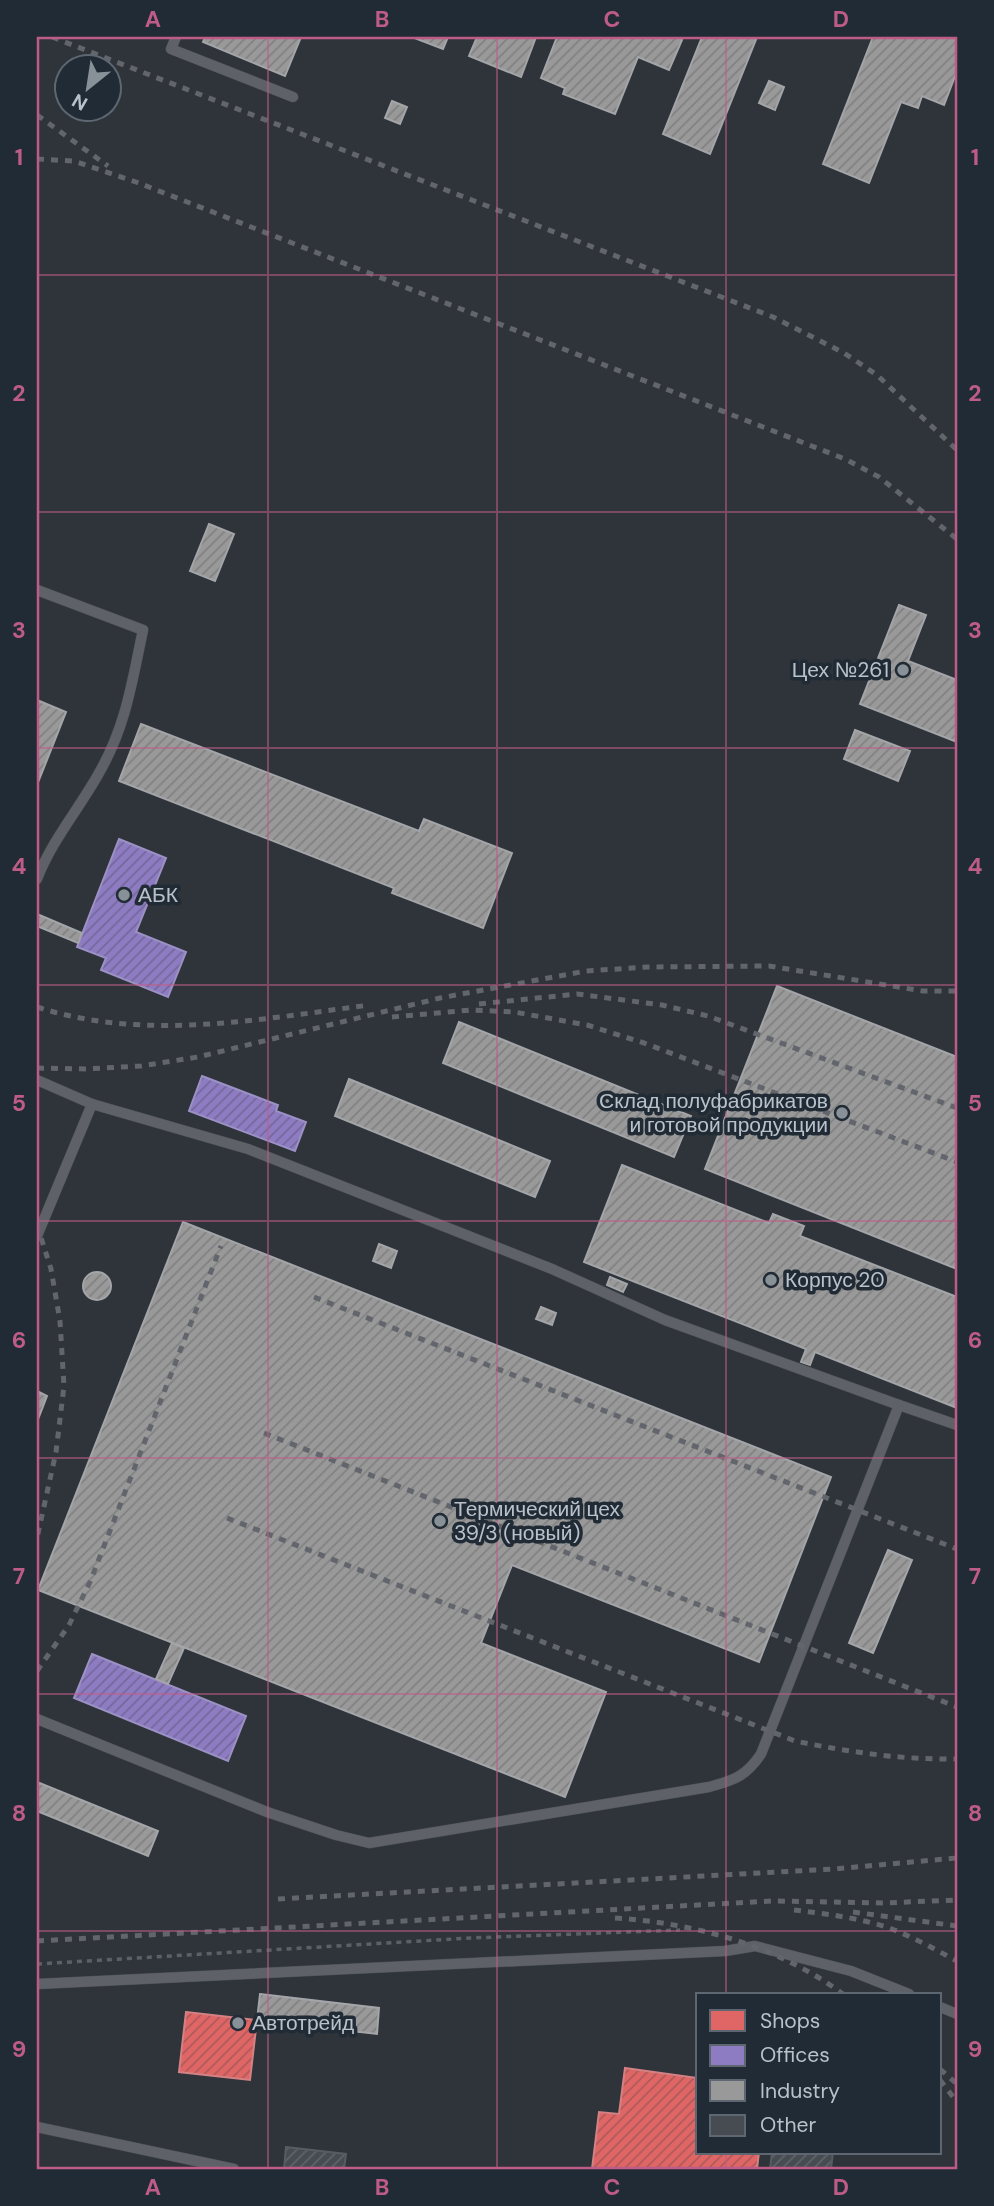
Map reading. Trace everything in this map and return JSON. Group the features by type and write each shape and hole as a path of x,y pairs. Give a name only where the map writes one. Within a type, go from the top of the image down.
{"lane":[{"path":"176,37 171,49 293,97"},
{"path":"37,590 143,630 124,722 99,773 60,832 37,879"},
{"path":"37,1080 92,1104 248,1149 552,1269 665,1320 957,1425"},
{"path":"37,1236 92,1104"},
{"path":"37,1718 267,1812 369,1843 709,1787 734,1780 751,1769 761,1754 899,1405"},
{"path":"37,1984 725,1951 755,1947 851,1971 906,1993"},
{"path":"37,2127 234,2169"}],"path":[{"path":"37,1964 470,1938 680,1930"}],"building: Shops":[{"path":"186,2012 257,2020 250,2080 179,2072"},
{"path":"625,2068 696,2078 696,2154 759,2154 757,2169 592,2169 599,2112 619,2114"}],"building: Offices":[{"name":"АБК","path":"119,839 166,858 136,932 186,952 168,997 101,970 106,958 77,947"},
{"path":"202,1076 278,1105 276,1111 306,1122 295,1151 189,1111"},
{"path":"92,1654 246,1716 228,1761 74,1698"}],"building: Industry":[{"path":"205,37 301,37 285,76 203,42"},
{"path":"412,37 448,37 443,49"},
{"path":"477,37 536,37 521,77 469,56"},
{"path":"557,37 676,37 682,40 669,70 638,57 615,114 563,94 565,88 541,78"},
{"path":"702,37 757,37 710,154 663,134"},
{"path":"873,37 957,37 957,71 944,105 922,96 918,108 901,102 869,183 823,164"},
{"path":"769,81 784,87 775,110 759,103"},
{"path":"392,101 407,107 400,124 385,118"},
{"path":"209,524 234,534 215,581 190,571"},
{"name":"Цех №261","path":"899,605 926,615 908,661 957,680 957,742 860,704"},
{"path":"37,700 66,712 37,785"},
{"path":"141,724 419,831 424,819 512,853 483,928 392,893 394,888 119,781"},
{"path":"855,730 910,751 898,781 844,759"},
{"path":"37,914 82,933 78,943 37,926"},
{"name":"Склад полуфабрикатов и готовой продукции","path":"777,986 957,1057 957,1269 705,1169"},
{"path":"459,1022 691,1116 674,1157 443,1063"},
{"path":"349,1079 550,1161 535,1197 335,1116"},
{"name":"Корпус 20","path":"622,1165 769,1223 773,1214 804,1226 800,1236 957,1297 957,1408 815,1352 810,1365 801,1362 806,1349 584,1262"},
{"name":"Термический цех 39/3 (новый)","path":"183,1222 831,1477 759,1662 512,1565 481,1643 606,1692 565,1797 38,1590"},
{"path":"379,1244 397,1251 391,1268 373,1261"},
{"path":"97,1272 107,1276 111,1286 107,1296 97,1300 87,1296 83,1286 87,1276"},
{"path":"610,1277 627,1284 623,1292 607,1285"},
{"path":"541,1307 556,1313 552,1325 536,1319"},
{"path":"37,1391 47,1396 37,1422"},
{"path":"888,1550 912,1560 873,1653 849,1643"},
{"path":"172,1643 184,1648 168,1684 156,1679"},
{"path":"37,1782 158,1831 148,1856 37,1811"},
{"path":"260,1994 379,2008 377,2034 257,2020"}],"building: Other":[{"path":"286,2147 346,2154 344,2169 284,2169"},
{"path":"772,2154 833,2154 831,2169 770,2169"}],"railway":[{"path":"52,37 773,317 844,353 877,375 957,450"},
{"path":"37,115 108,166"},
{"path":"37,159 74,161 136,182 845,459 879,477 957,539"},
{"path":"37,1068 141,1066 198,1057 440,998 586,971 648,967 769,966 923,991 957,991"},
{"path":"479,1004 577,994 662,1005 708,1016 957,1108"},
{"path":"37,1007 78,1018 161,1025 245,1021 370,1005"},
{"path":"392,1017 471,1010 514,1012 587,1025 644,1043 957,1162"},
{"path":"37,1225 51,1269 60,1321 64,1386 56,1452 37,1538"},
{"path":"37,1671 69,1625 90,1582 221,1246"},
{"path":"314,1297 957,1549"},
{"path":"264,1433 957,1707"},
{"path":"227,1518 795,1741 876,1754 957,1759"},
{"path":"278,1899 834,1869 957,1858"},
{"path":"37,1941 771,1901 883,1903 957,1900"},
{"path":"794,1910 880,1925 909,1936 957,1961"},
{"path":"853,1912 957,1926"},
{"path":"615,1918 675,1925 735,1940 791,1963 842,1993"},
{"path":"942,2071 957,2084"},
{"path":"942,2083 957,2102"}],"place":[{"name":"Цех №261","path":"903,670"},
{"name":"АБК","path":"124,895"},
{"name":"Склад полуфабрикатов и готовой продукции","path":"842,1113"},
{"name":"Корпус 20","path":"771,1280"},
{"name":"Термический цех 39/3 (новый)","path":"440,1521"},
{"name":"Автотрейд","path":"238,2023"}]}
